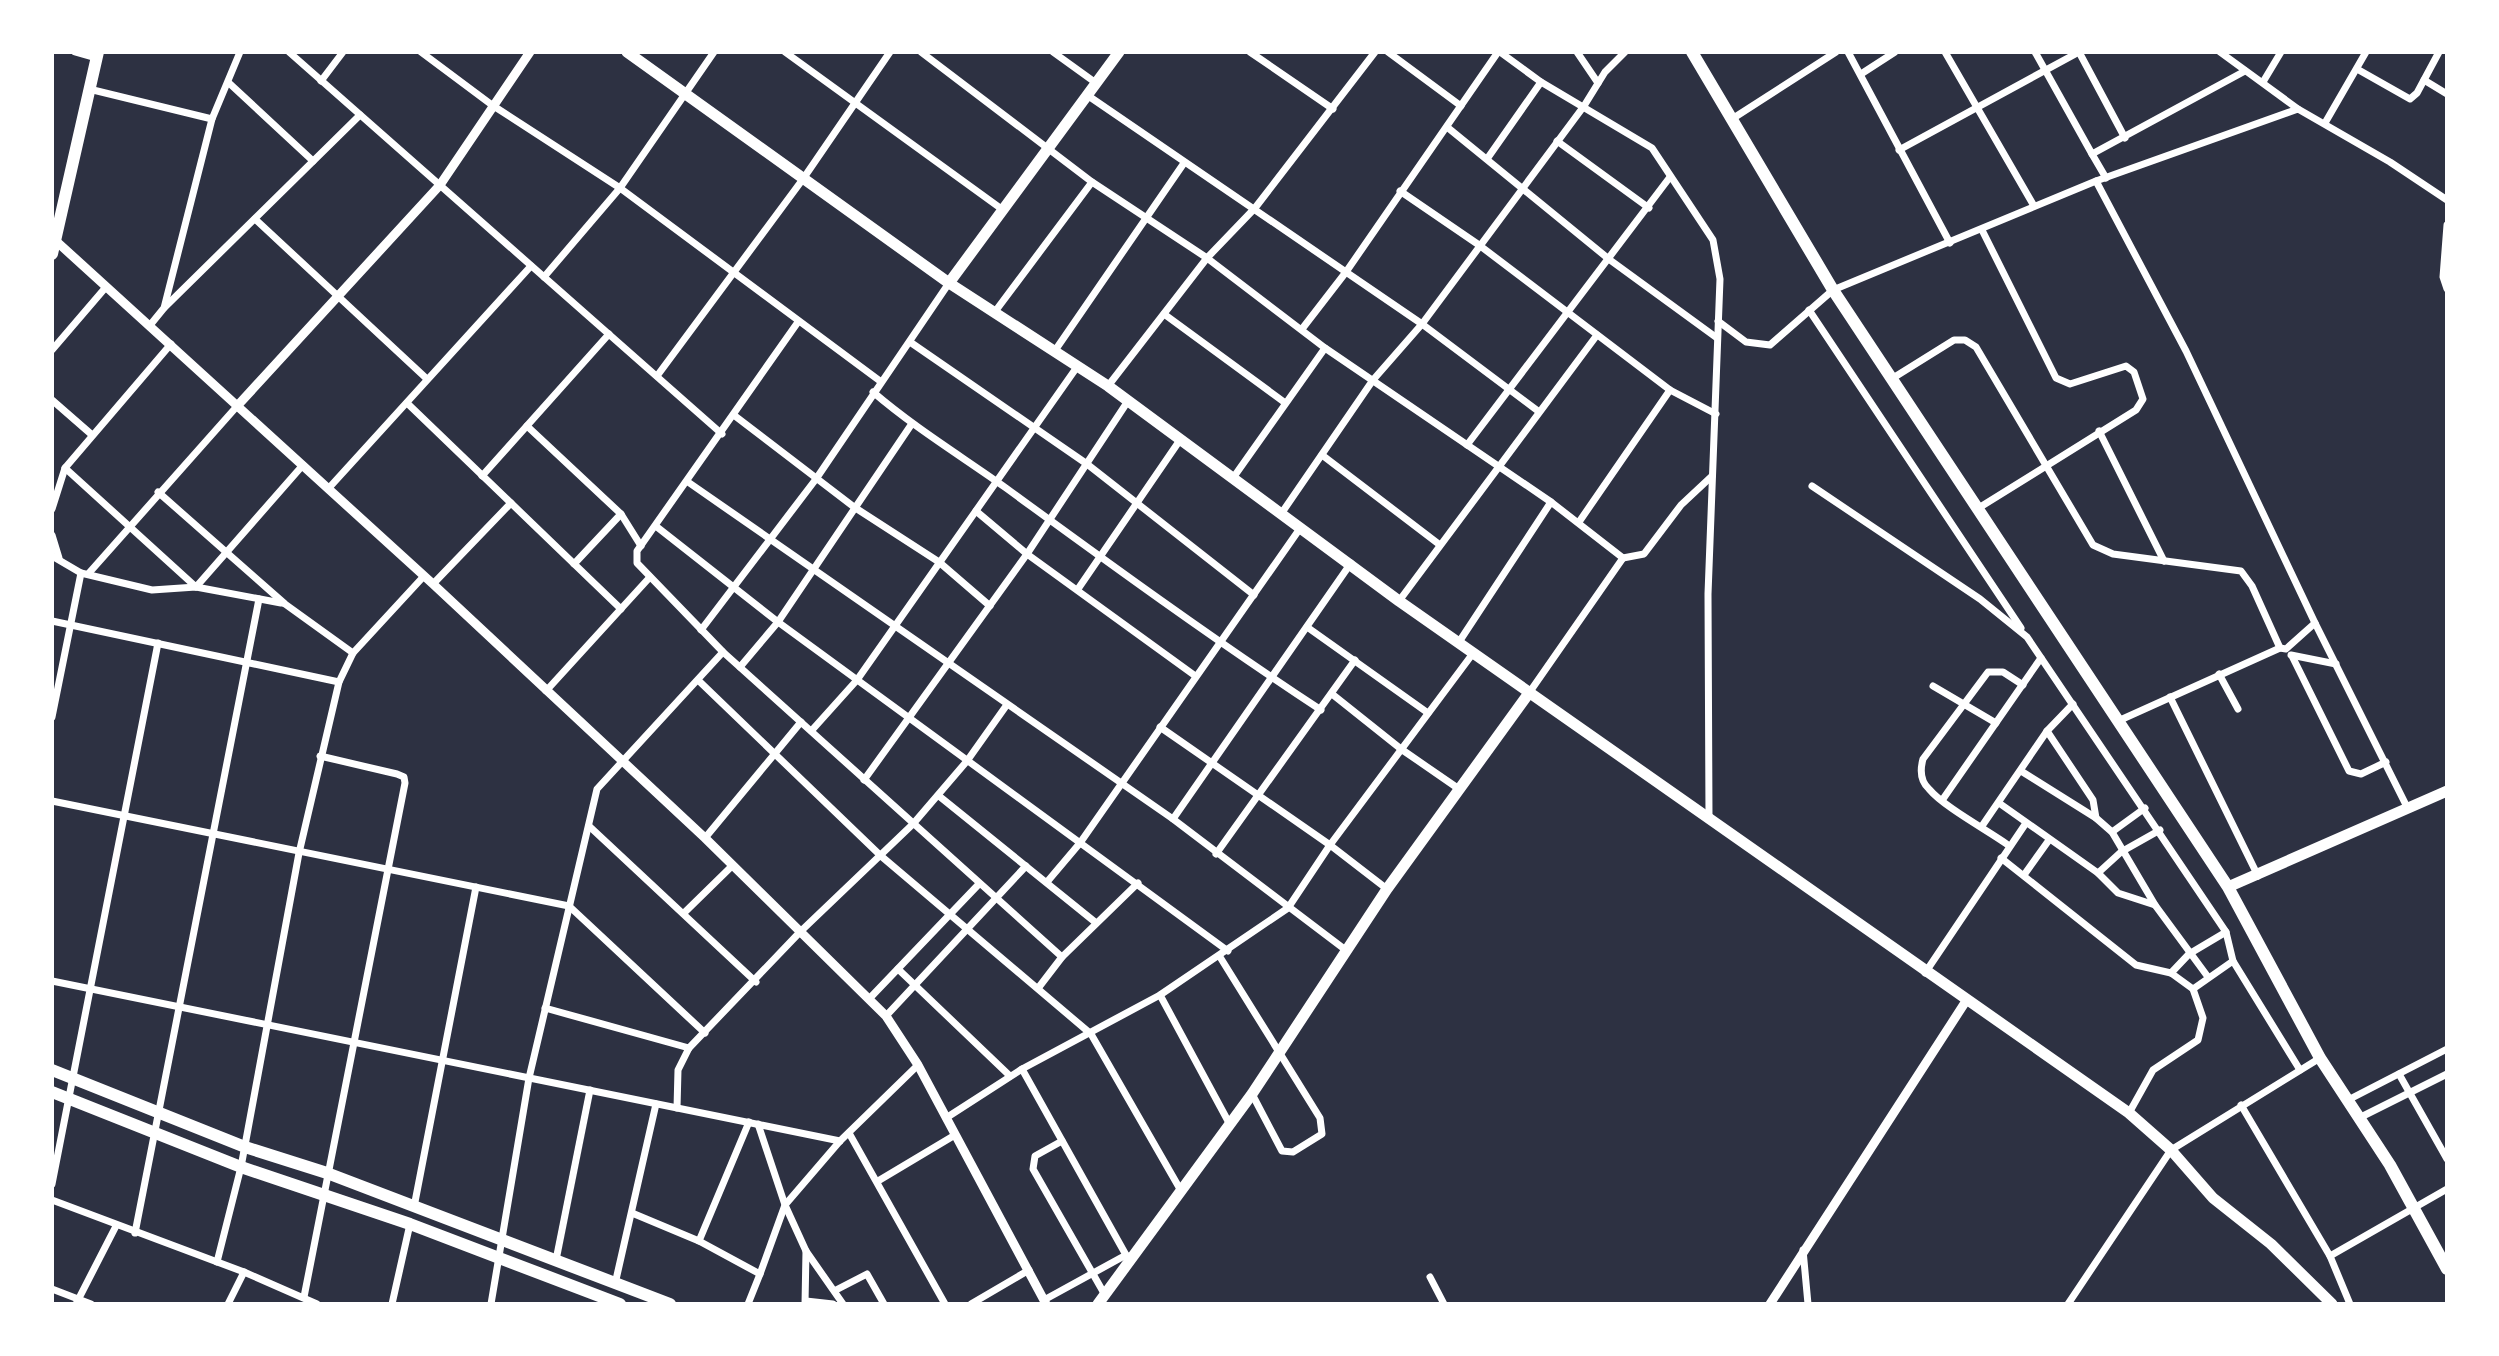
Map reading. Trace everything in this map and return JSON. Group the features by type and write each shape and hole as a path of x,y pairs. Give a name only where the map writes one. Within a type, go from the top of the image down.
{"main road":[{"path":"627,52 949,283 1108,386 1399,601 1925,973 2129,1113 2171,1150 2213,1198 2271,1244 2332,1304"},
{"path":"949,283 1119,52"},
{"path":"1695,53 1833,290 2228,887 2320,1058 2414,1207 2447,1269"},
{"path":"52,254 97,55"},
{"path":"1102,1300 1128,1258 1228,1121 1252,1094 1387,889 1529,693"},
{"path":"2228,887 2447,791"},
{"path":"52,1070 245,1147 327,1173 670,1304"},
{"path":"52,1092 241,1167 410,1224 620,1304"}],"street":[{"path":"75,52 97,55"},
{"path":"164,308 212,119 240,52"},
{"path":"289,52 722,434"},
{"path":"321,81 343,52"},
{"path":"421,52 492,105 620,188 880,381"},
{"path":"52,717 69,624 85,573 440,185 530,52"},
{"path":"544,277 620,188 714,52"},
{"path":"785,52 1003,210"},
{"path":"657,376 803,179 890,52"},
{"path":"921,52 1092,182 1207,258 1325,348 1551,502 1623,558"},
{"path":"1053,52 1096,83"},
{"path":"1250,52 1333,109"},
{"path":"1108,386 1207,258 1255,208 1375,52"},
{"path":"1388,52 1461,106"},
{"path":"1302,329 1346,272 1499,52 1541,82 1652,148 1717,250 1716,414 1708,594 1709,818"},
{"path":"1577,52 1598,83"},
{"path":"1281,514 1373,380 1422,324 1598,83 1625,52"},
{"path":"1732,119 1836,52"},
{"path":"1848,52 1950,243"},
{"path":"1861,74 1895,52"},
{"path":"1945,52 2034,206"},
{"path":"2035,52 2106,178"},
{"path":"1899,150 1977,111 2079,52 2125,138"},
{"path":"2220,52 2298,109 2447,200"},
{"path":"2263,82 2281,52"},
{"path":"2325,123 2366,52"},
{"path":"2357,69 2407,99 2413,98 2439,52"},
{"path":"2092,154 2245,71"},
{"path":"2424,80 2447,94"},
{"path":"1487,159 1541,82"},
{"path":"229,83 313,161"},
{"path":"89,89 212,119"},
{"path":"1087,95 1422,324 1538,411"},
{"path":"1718,321 1746,342 1763,347 1777,339 1833,290 2096,181 2298,109"},
{"path":"151,324 360,115"},
{"path":"1447,127 1610,260 1717,338"},
{"path":"1557,141 1649,208"},
{"path":"1054,352 1184,163"},
{"path":"1467,445 1670,177"},
{"path":"2096,181 2186,351 2315,623 2408,809"},
{"path":"994,313 1092,182"},
{"path":"1400,191 1570,312 1670,390 1716,414"},
{"path":"255,219 427,379"},
{"path":"2447,225 2443,277 2447,289"},
{"path":"1977,509 2044,464 2136,410 2142,403 2143,394 2134,372 2120,366 2070,384 2056,378 1982,230"},
{"path":"56,241 239,404 433,584 705,838 886,1016 918,1065 1045,1302 1092,1273 1128,1258 1022,1069"},
{"path":"328,489 531,266"},
{"path":"701,630 816,479 949,283"},
{"path":"52,350 106,287"},
{"path":"1809,310 2226,932 2233,961 2300,1070"},
{"path":"1164,314 1284,402"},
{"path":"798,322 641,546 637,563 723,652 801,722 813,729 978,885 1062,957"},
{"path":"482,476 609,334"},
{"path":"1399,601 1597,335"},
{"path":"1893,378 1954,340 1965,340 1976,347 2093,545 2113,554 2241,571 2252,586 2283,649 2292,656 2349,771 2361,774 2386,762"},
{"path":"910,342 1087,464 1254,595"},
{"path":"52,509 65,468 171,344"},
{"path":"1233,478 1325,348"},
{"path":"813,729 857,680 895,628 1033,425 1077,367"},
{"path":"1579,522 1670,390"},
{"path":"873,392 911,425 997,482 1217,643 1321,710"},
{"path":"52,400 91,434"},
{"path":"864,780 1027,554 1128,401"},
{"path":"407,403 621,609"},
{"path":"735,416 854,507 939,562 990,606"},
{"path":"740,667 778,622 911,425"},
{"path":"527,426 621,514 641,546"},
{"path":"2099,431 2164,561"},
{"path":"1078,589 1180,440"},
{"path":"1322,455 1440,545"},
{"path":"196,587 303,465"},
{"path":"65,468 196,587"},
{"path":"1529,693 1623,558 1644,554 1681,505 1712,476"},
{"path":"688,482 1119,785 1173,819 1347,951"},
{"path":"1812,486 1980,599 2027,637"},
{"path":"158,492 285,604 353,653"},
{"path":"1459,642 1551,502"},
{"path":"433,584 511,503"},
{"path":"976,511 1027,554 1194,675"},
{"path":"574,564 621,514"},
{"path":"657,527 778,622 1228,951"},
{"path":"1047,882 1080,843 1194,675 1301,527"},
{"path":"52,535 56,557 85,573 152,590 196,587 285,604"},
{"path":"1173,819 1351,563"},
{"path":"217,1262 241,1167 270,1025 299,853 339,682 353,653 424,576"},
{"path":"546,691 650,577"},
{"path":"135,1233 259,599"},
{"path":"52,621 339,682"},
{"path":"2116,722 2219,674 2283,649 2315,623"},
{"path":"1307,627 1428,713"},
{"path":"52,1184 158,643"},
{"path":"491,1304 529,1078 597,789 723,652"},
{"path":"946,1118 1022,1069 1160,995 1288,908 1330,845 1474,652"},
{"path":"2292,656 2336,664"},
{"path":"1943,799 2041,658"},
{"path":"1216,854 1260,797 1355,660"},
{"path":"2008,845 1928,788 1921,768 1988,672 2003,672 2023,685"},
{"path":"2219,674 2238,709"},
{"path":"699,681 881,856 970,928 1091,1034 1180,1189"},
{"path":"1933,686 1996,723"},
{"path":"1332,694 1401,749 1459,789"},
{"path":"2170,697 2258,876"},
{"path":"1982,826 2047,731 2073,704"},
{"path":"677,1108 678,1070 689,1048 756,982 800,932 939,796 1006,706"},
{"path":"705,838 772,753 801,722"},
{"path":"1160,727 1330,845 1387,889"},
{"path":"2047,731 2093,800 2096,818"},
{"path":"304,1297 405,793 404,777 320,756"},
{"path":"2021,771 2096,818 2112,832 2155,905 2208,977"},
{"path":"939,796 1095,922"},
{"path":"52,801 569,906 705,1033"},
{"path":"1999,803 2098,873 2125,898 2155,905"},
{"path":"2112,832 2145,808"},
{"path":"1925,973 2008,845 2026,823"},
{"path":"589,826 685,912 756,982"},
{"path":"2098,873 2121,852 2160,830"},
{"path":"2024,875 2049,840"},
{"path":"2001,858 2136,965 2171,973 2193,989 2203,1018 2198,1040 2153,1070 2129,1113"},
{"path":"685,912 732,866"},
{"path":"886,1016 998,900 1026,866"},
{"path":"1039,987 1095,922 1138,883"},
{"path":"869,999 978,885"},
{"path":"414,1207 476,887"},
{"path":"2171,973 2189,954 2226,932"},
{"path":"1220,957 1320,1118 1322,1134 1298,1150 1282,1151 1252,1094"},
{"path":"2193,989 2233,961"},
{"path":"898,969 1010,1076"},
{"path":"52,981 840,1141"},
{"path":"1160,995 1228,1121"},
{"path":"1770,1304 1966,1001"},
{"path":"545,1008 689,1048"},
{"path":"2348,1100 2445,1050 2447,1061"},
{"path":"2068,1304 2171,1150 2320,1058"},
{"path":"748,1304 785,1205 840,1141 918,1065"},
{"path":"2399,1074 2447,1159"},
{"path":"2359,1118 2447,1074"},
{"path":"556,1260 590,1090"},
{"path":"615,1284 656,1104"},
{"path":"2241,1105 2330,1256 2350,1304"},
{"path":"699,1241 749,1122"},
{"path":"758,1124 785,1205 806,1251 843,1304"},
{"path":"849,1133 945,1304"},
{"path":"878,1181 955,1135"},
{"path":"1062,1141 1035,1156 1033,1169 1092,1273 1102,1300"},
{"path":"2330,1256 2447,1189"},
{"path":"52,1200 244,1272 317,1304"},
{"path":"632,1213 699,1241 760,1274"},
{"path":"392,1304 410,1224"},
{"path":"77,1302 116,1226"},
{"path":"1803,1250 1808,1304"},
{"path":"806,1251 805,1303 833,1304"},
{"path":"971,1304 1029,1270"},
{"path":"228,1304 244,1272"},
{"path":"836,1290 857,1276 867,1274 884,1304"},
{"path":"1430,1277 1444,1304"},
{"path":"52,1289 77,1302 91,1304"}]}
